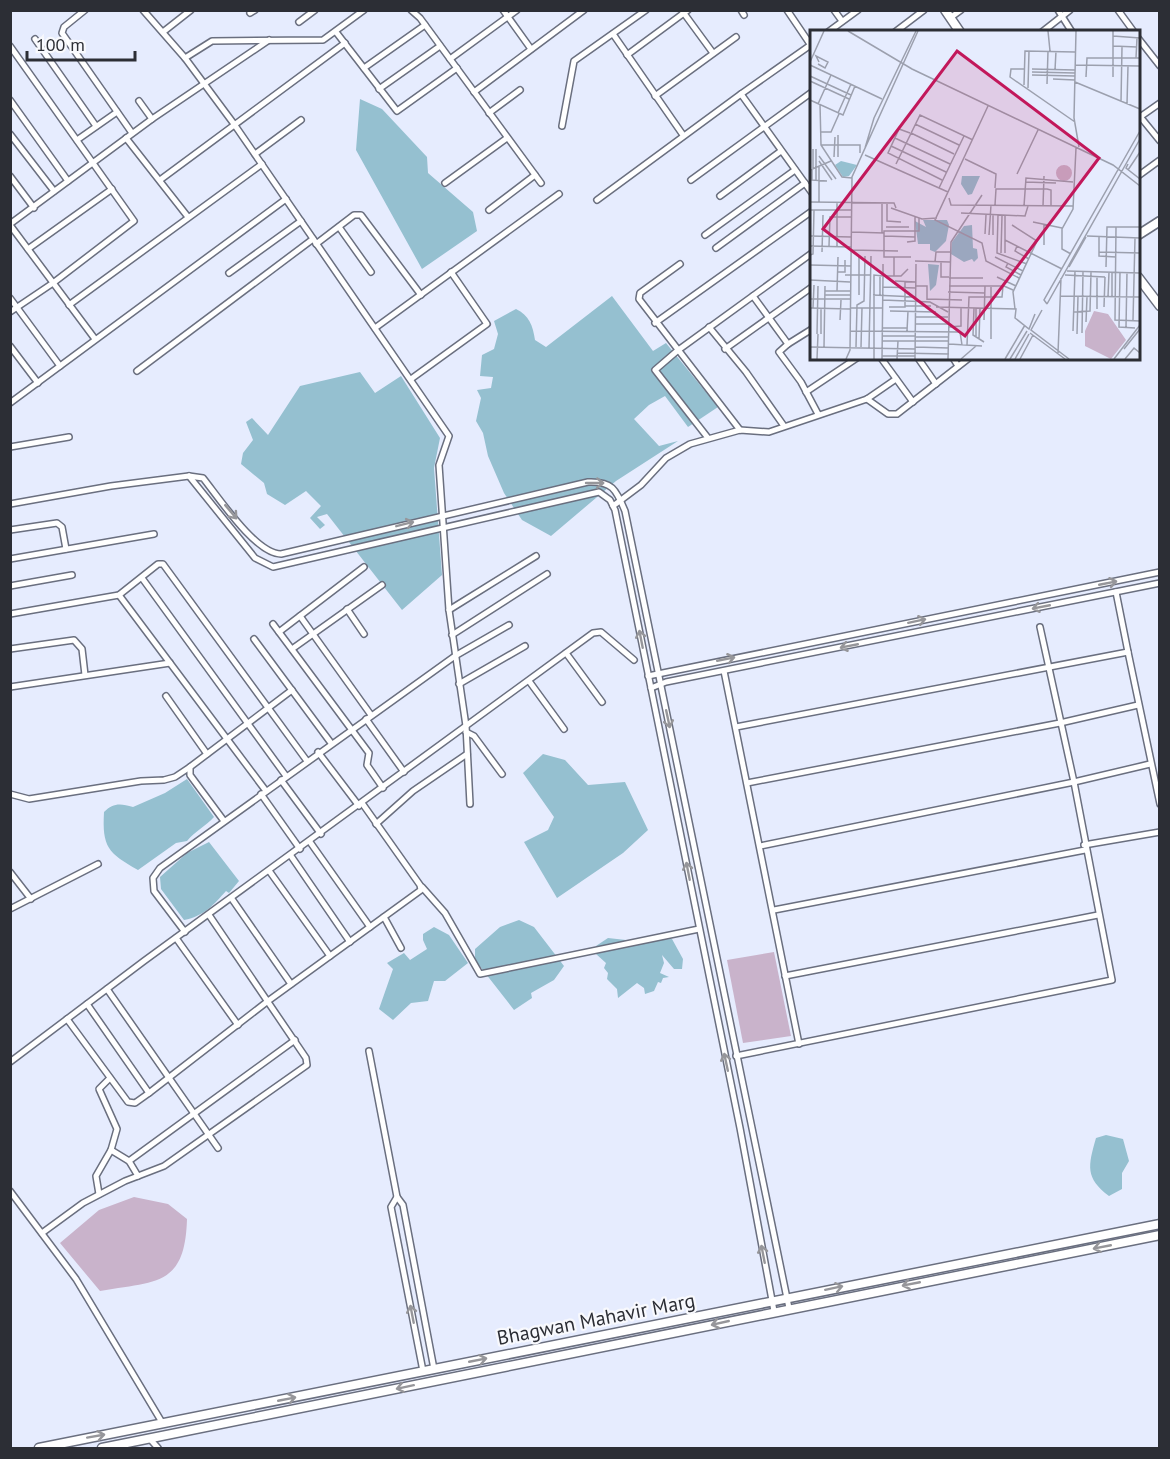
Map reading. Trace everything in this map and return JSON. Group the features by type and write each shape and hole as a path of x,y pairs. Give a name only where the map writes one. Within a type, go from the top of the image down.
{"main road":[{"path":"948,14 959,30"},
{"path":"1140,234 1160,221"},
{"path":"1140,280 1160,306"},
{"name":"Bhagwan Mahavir Marg","path":"39,1449 1160,1224"},
{"name":"Bhagwan Mahavir Marg","path":"102,1449 774,1311 1160,1236"}],"street":[{"path":"85,10 64,27 62,33 132,133"},
{"path":"143,10 185,58 234,124 449,436 439,465 449,610 466,729 470,804"},
{"path":"163,32 191,10"},
{"path":"299,22 315,10"},
{"path":"185,58 212,41 323,40 364,10"},
{"path":"503,10 531,49"},
{"path":"450,59 517,10"},
{"path":"474,92 584,10"},
{"path":"562,126 574,61 646,10"},
{"path":"787,10 810,43"},
{"path":"834,10 842,21"},
{"path":"831,30 858,10"},
{"path":"898,30 924,10"},
{"path":"948,14 961,10"},
{"path":"1058,10 1071,30"},
{"path":"1044,30 1070,10"},
{"path":"1118,10 1133,30"},
{"path":"413,11 541,183"},
{"path":"627,55 685,11 713,53"},
{"path":"364,68 425,25"},
{"path":"336,32 397,111 456,68"},
{"path":"613,34 683,135"},
{"path":"655,96 736,37"},
{"path":"35,39 96,126"},
{"path":"95,339 10,224 132,133 269,40"},
{"path":"1140,41 1160,66"},
{"path":"160,180 345,44"},
{"path":"597,200 683,135 810,45"},
{"path":"10,46 134,221 53,283 10,312"},
{"path":"379,89 440,46"},
{"path":"489,113 520,90"},
{"path":"691,180 810,93"},
{"path":"741,94 810,190"},
{"path":"10,99 68,181"},
{"path":"139,100 152,119"},
{"path":"1140,115 1160,103"},
{"path":"77,140 117,112"},
{"path":"1140,117 1160,141"},
{"path":"255,154 301,120"},
{"path":"10,134 54,192"},
{"path":"126,138 188,217"},
{"path":"445,183 507,138"},
{"path":"720,196 781,151"},
{"path":"1140,175 1160,160"},
{"path":"69,305 262,164"},
{"path":"705,235 795,170"},
{"path":"489,210 535,175"},
{"path":"10,176 34,208"},
{"path":"716,248 805,183"},
{"path":"28,249 112,189"},
{"path":"375,328 559,194"},
{"path":"10,403 286,199"},
{"path":"655,323 810,212"},
{"path":"137,371 354,215 362,215 421,295"},
{"path":"229,273 301,221"},
{"path":"339,227 371,272"},
{"path":"708,438 656,373 657,367 810,254"},
{"path":"680,264 638,296 655,323 740,430"},
{"path":"411,379 487,324 452,272"},
{"path":"725,349 810,288"},
{"path":"753,296 788,344"},
{"path":"10,298 60,366"},
{"path":"709,327 746,372 784,426"},
{"path":"810,330 779,352 818,414"},
{"path":"10,346 38,383"},
{"path":"806,392 854,360"},
{"path":"882,360 913,402"},
{"path":"919,360 936,384"},
{"path":"954,360 958,366"},
{"path":"867,399 888,414 897,414 966,360"},
{"path":"613,506 641,485 666,458 708,438 740,430 769,432 867,399 896,379"},
{"path":"10,447 69,437"},
{"path":"189,476 255,558 273,567 599,492 613,506 774,1311"},
{"path":"10,504 111,486 189,476 203,478 256,541 274,554 588,482 603,481 609,485 621,501 661,684 789,1308"},
{"path":"10,530 57,523 62,526 66,549"},
{"path":"10,559 154,534"},
{"path":"449,610 536,556"},
{"path":"10,614 119,595 158,564 165,566 306,761"},
{"path":"279,632 364,567"},
{"path":"648,676 1160,572"},
{"path":"452,635 547,574"},
{"path":"10,586 72,575"},
{"path":"142,578 286,776"},
{"path":"651,688 724,670 1160,583"},
{"path":"292,649 382,585"},
{"path":"1116,592 1160,804"},
{"path":"119,595 228,738 300,849"},
{"path":"347,609 364,634"},
{"path":"300,616 404,772"},
{"path":"273,624 369,753 367,765 383,788"},
{"path":"185,932 154,891 153,878 171,859 455,656 509,625"},
{"path":"736,1056 1110,982 1112,974 1098,915 1074,782 1040,627"},
{"path":"10,1062 176,938 270,872 597,632 634,660"},
{"path":"254,639 331,743"},
{"path":"10,649 74,640 82,649 85,675"},
{"path":"459,684 525,646"},
{"path":"736,727 1128,652"},
{"path":"566,653 602,702"},
{"path":"10,687 170,663"},
{"path":"724,670 774,910 799,1044"},
{"path":"529,681 564,729"},
{"path":"10,794 29,799 175,777 292,690"},
{"path":"165,696 207,754"},
{"path":"747,783 1060,723 1138,705"},
{"path":"466,729 474,736 502,774"},
{"path":"318,752 376,824 422,887 445,913 480,974 699,929"},
{"path":"376,824 414,791 467,754"},
{"path":"759,846 1074,782 1150,764"},
{"path":"190,767 190,775 224,821"},
{"path":"281,780 321,834"},
{"path":"774,910 1160,832"},
{"path":"310,842 370,927"},
{"path":"291,856 350,942"},
{"path":"10,909 98,864"},
{"path":"10,872 31,899"},
{"path":"270,872 330,956"},
{"path":"67,1019 129,1102 135,1103 267,1001 422,887"},
{"path":"232,899 291,984"},
{"path":"42,1233 99,1194 164,1166 307,1065 308,1060 295,1040 209,915"},
{"path":"785,976 1098,915"},
{"path":"384,917 401,948"},
{"path":"176,938 238,1025"},
{"path":"107,989 218,1148"},
{"path":"87,1004 149,1093"},
{"path":"129,1161 295,1040"},
{"path":"369,1052 397,1197 403,1205 434,1369"},
{"path":"99,1194 96,1176 111,1150 117,1129 99,1089 110,1078"},
{"path":"111,1150 129,1161 138,1176"},
{"path":"10,1191 85,1294 163,1424"},
{"path":"397,1197 391,1207 423,1371"},
{"path":"150,1439 158,1449"}],"shaded area":[{"path":"774,952 791,1036 743,1043 727,960"},
{"path":"134,1197 168,1204 187,1219 185,1241 180,1258 164,1277 152,1282 100,1291 60,1243 99,1210"}],"water":[{"path":"360,99 382,109 427,157 428,173 473,212 477,231 422,269 356,150"},
{"path":"612,296 653,351 666,343 718,407 688,427 665,396 649,405 634,419 659,446 678,441 616,481 551,536 522,520 504,493 488,456 483,433 476,421 481,398 477,390 491,388 493,377 480,376 482,355 494,349 498,334 494,321 516,309 530,322 535,340 546,347"},
{"path":"360,372 375,393 401,376 440,438 434,468 442,575 402,610 327,514 317,517 325,525 320,529 310,518 321,506 306,491 285,505 267,494 264,483 241,464 243,453 253,440 246,422 252,418 268,435 300,386"},
{"path":"543,754 565,760 588,785 625,782 648,830 623,853 557,898 524,842 548,830 554,817 523,773"},
{"path":"187,779 214,817 187,841 176,843 138,870 120,859 109,848 106,841 104,812 117,805 133,807 165,793"},
{"path":"209,842 239,881 229,893 226,891 213,905 184,920 161,889 160,877 187,853"},
{"path":"519,920 534,927 564,966 554,980 531,993 532,998 514,1010 475,960 475,949 500,927"},
{"path":"434,927 449,935 468,963 445,981 434,981 428,1001 411,1003 393,1020 379,1009 393,969 387,963 404,953 410,960 427,949 423,934"},
{"path":"608,938 635,941 672,939 683,959 682,969 674,969 662,955 664,963 660,973 669,977 663,978 661,983 658,982 654,991 645,994 644,988 637,983 618,998 617,989 607,979 608,973 604,968 606,963 596,954 596,946"},
{"path":"1106,1135 1123,1139 1129,1161 1122,1173 1122,1189 1109,1196 1092,1177 1090,1164 1096,1138"}]}
